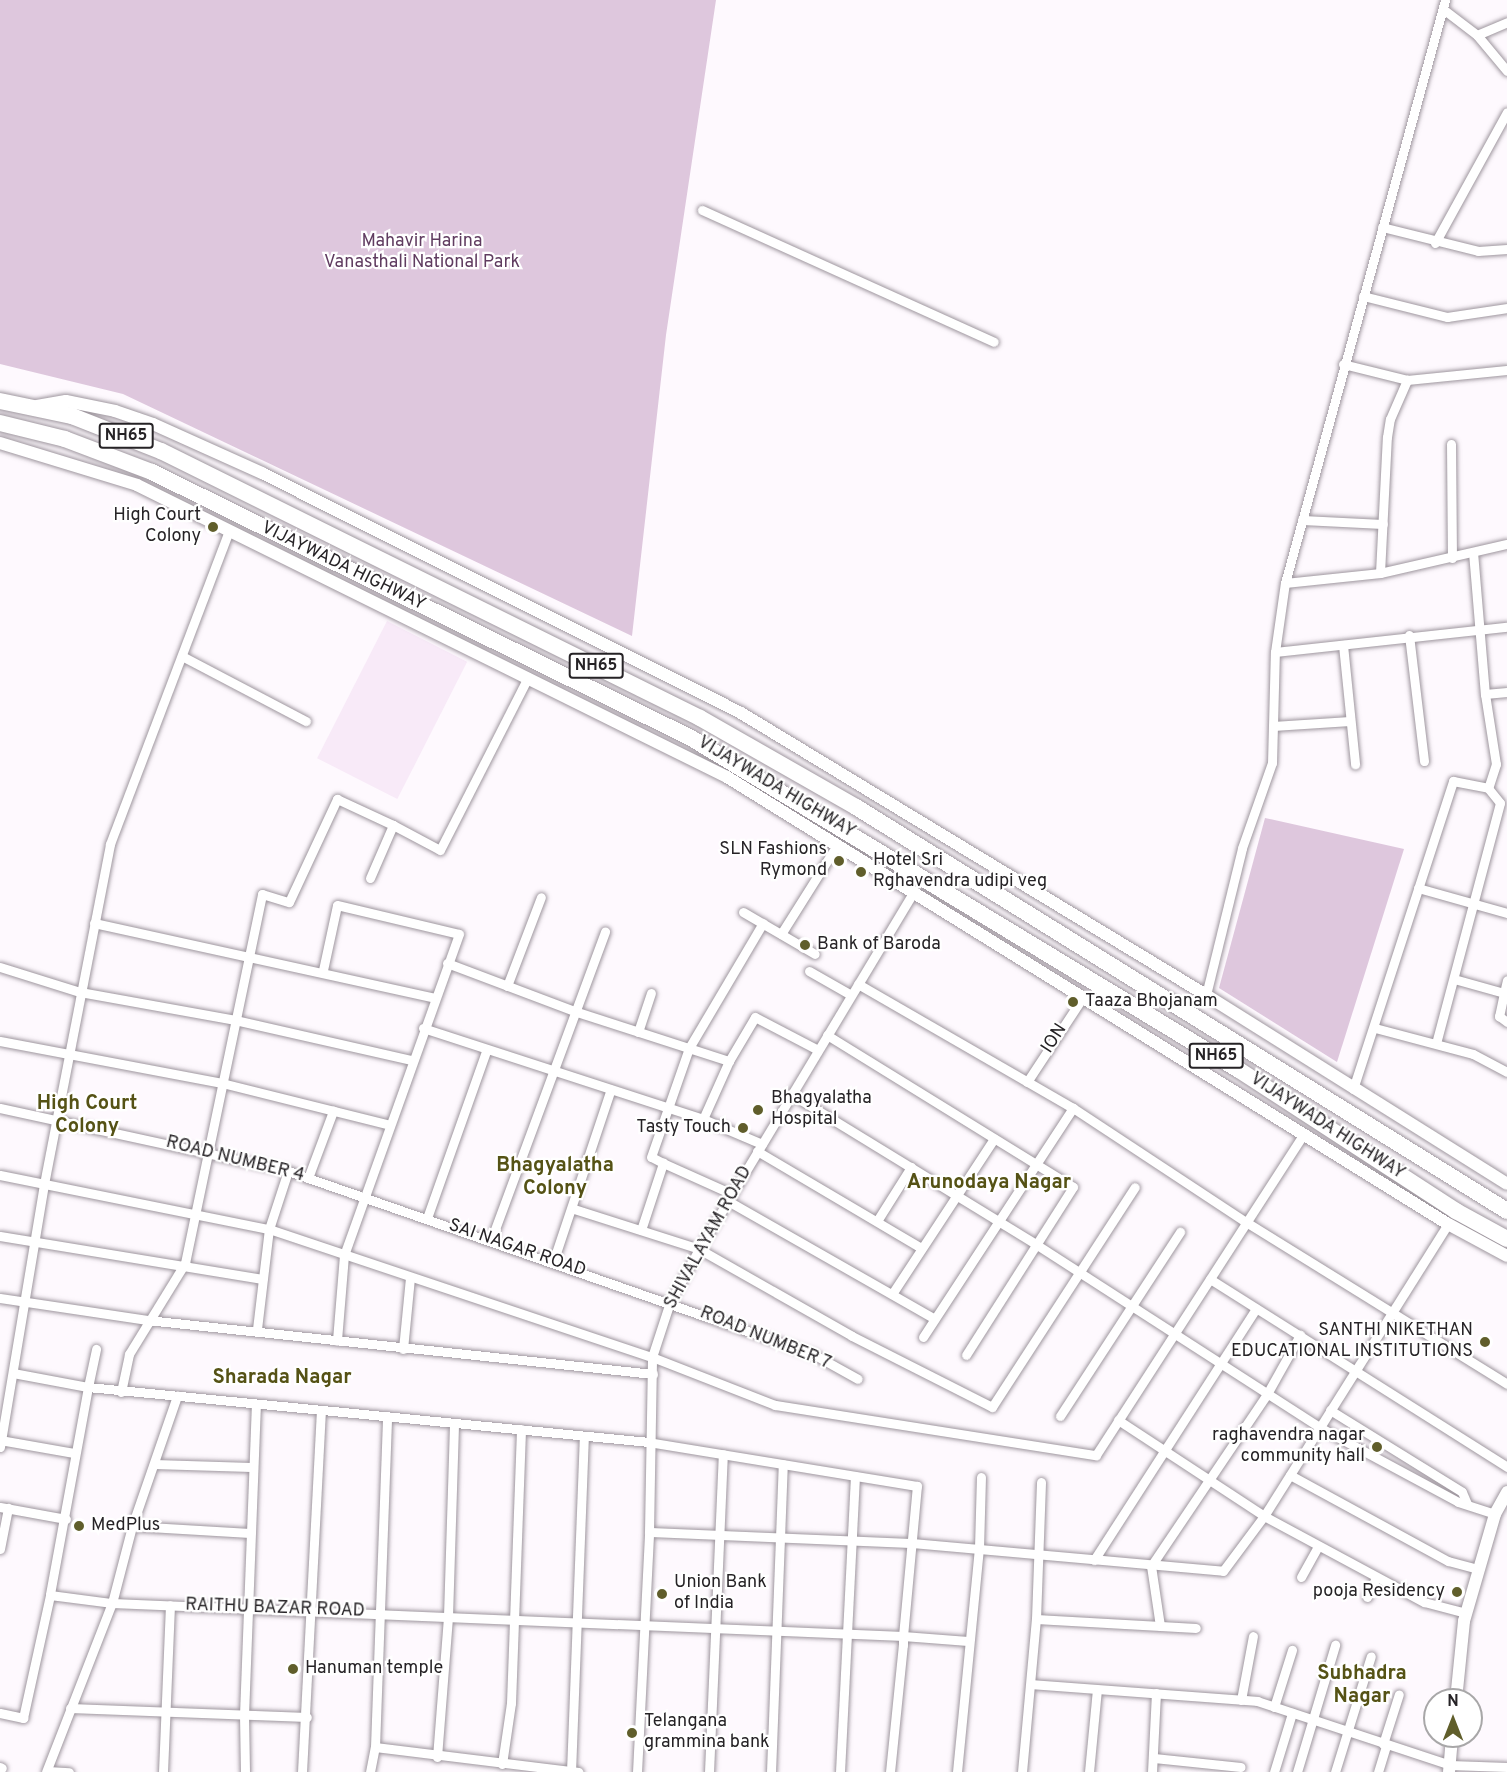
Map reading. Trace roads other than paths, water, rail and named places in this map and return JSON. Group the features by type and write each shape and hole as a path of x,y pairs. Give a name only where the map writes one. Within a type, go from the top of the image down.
{"highway":[{"name":"VIJAYWADA HIGHWAY","path":"0,401 72,416 161,451 700,718 856,807 1507,1211"},
{"name":"VIJAYWADA HIGHWAY","path":"0,423 65,439 152,472 691,738 1239,1070 1398,1173 1507,1239"},
{"path":"1398,1173 1411,1153"}],"street":[{"path":"1206,995 1242,848 1272,764 1275,652 1285,583 1343,363 1444,5 1477,35 1507,71"},
{"path":"1477,35 1507,22"},
{"path":"1435,243 1507,112"},
{"path":"702,210 994,342"},
{"path":"1382,227 1435,243 1478,251 1507,249"},
{"path":"1363,296 1447,317 1507,308"},
{"path":"1343,363 1407,380 1507,370"},
{"path":"1380,573 1390,419 1407,380"},
{"path":"33,407 66,401 115,411 153,424 262,473 741,713 1206,995 1507,1184"},
{"path":"0,443 137,485 727,777 1448,1224 1507,1256"},
{"path":"1451,444 1452,558"},
{"path":"1302,520 1383,524"},
{"path":"74,1453 0,1442 44,1184 110,844 229,530"},
{"path":"1285,583 1380,573 1507,544"},
{"path":"1473,552 1478,630 1496,764 1488,788"},
{"path":"1275,652 1409,635 1507,627"},
{"path":"1409,635 1424,761"},
{"path":"1343,645 1355,764"},
{"path":"182,656 306,721"},
{"path":"121,1392 129,1354 147,1320 185,1263 262,894 290,902 337,799 440,850 528,677"},
{"path":"1485,694 1507,692"},
{"path":"1273,726 1350,721"},
{"path":"1353,1089 1375,1028 1453,781 1488,788 1500,803 1436,1044"},
{"path":"369,879 393,825"},
{"path":"781,934 837,845"},
{"path":"1418,888 1507,913"},
{"name":"SHIVALAYAM ROAD","path":"637,1772 649,1532 652,1357 670,1302 699,1249 914,891"},
{"path":"507,986 541,897"},
{"path":"323,970 337,905 459,934 411,1059 344,1255 337,1341"},
{"path":"743,912 815,954"},
{"path":"93,923 323,970 435,998"},
{"path":"763,923 689,1048 651,1157 730,1198 933,1318"},
{"path":"491,1240 605,931"},
{"path":"447,963 574,1011 729,1061"},
{"path":"0,968 80,992 235,1020 411,1059"},
{"path":"809,971 851,995"},
{"path":"1454,979 1504,993"},
{"path":"1507,980 1499,1016 1507,1022"},
{"path":"858,984 1073,1108 1246,1222 1507,1384"},
{"path":"638,1032 651,993"},
{"name":"ION","path":"1027,1082 1083,997"},
{"path":"703,1119 729,1061 755,1017 818,1050"},
{"path":"423,1028 703,1119 760,1148 921,1248"},
{"path":"1375,1028 1473,1054 1507,1072"},
{"path":"827,1035 1073,1187 966,1355"},
{"path":"0,1041 222,1083 390,1125"},
{"path":"427,1218 487,1049"},
{"path":"553,1262 573,1209 611,1089"},
{"path":"791,1094 1080,1272 1319,1427 1467,1504 1495,1514"},
{"name":"ROAD NUMBER 4","path":"0,1108 288,1171 363,1197"},
{"path":"923,1337 933,1318 1073,1108"},
{"path":"308,1178 333,1111"},
{"path":"0,1175 269,1229 652,1357 775,1405 1096,1455 1304,1133"},
{"path":"892,1294 994,1139"},
{"path":"641,1230 663,1163"},
{"path":"876,1221 911,1167"},
{"path":"257,1329 269,1229 288,1171"},
{"path":"573,1209 699,1249 852,1336 992,1407 1135,1187"},
{"name":"SAI NAGAR ROAD","path":"363,1197 670,1302"},
{"path":"649,1532 912,1543 1223,1571 1264,1516 1448,1224"},
{"path":"1060,1416 1179,1232"},
{"path":"0,1236 34,1244 185,1263 263,1279"},
{"path":"403,1348 410,1278"},
{"path":"1210,1279 1507,1467"},
{"path":"0,1298 147,1320 257,1329 337,1341 653,1374"},
{"name":"ROAD NUMBER 7","path":"670,1302 813,1354 858,1379"},
{"path":"1094,1560 1168,1451 1256,1309"},
{"path":"1160,1626 1151,1566 1267,1394 1300,1335"},
{"path":"0,1713 23,1718 66,1519 74,1453 96,1349"},
{"path":"13,1372 121,1392 649,1442 917,1486 890,1772"},
{"path":"69,1772 47,1771 112,1603 132,1526 177,1396"},
{"path":"245,1772 243,1715 251,1467 256,1404"},
{"path":"302,1772 307,1717 321,1410"},
{"path":"1330,1410 1462,1492 1467,1504"},
{"path":"370,1772 375,1748 387,1416"},
{"path":"1118,1420 1210,1478 1264,1516 1318,1546 1424,1602 1466,1613"},
{"path":"437,1757 448,1616 454,1423"},
{"path":"502,1764 511,1703 521,1429"},
{"path":"375,1748 573,1772 576,1621 584,1436"},
{"path":"709,1772 723,1454"},
{"path":"154,1464 251,1467"},
{"path":"771,1772 783,1464"},
{"path":"1290,1475 1448,1561 1478,1569"},
{"path":"840,1772 855,1476"},
{"path":"957,1772 978,1548 981,1477"},
{"path":"1022,1772 1036,1618 1041,1482"},
{"path":"1457,1688 1466,1613 1495,1514 1507,1492"},
{"path":"0,1549 4,1507 66,1519"},
{"path":"132,1526 250,1533"},
{"path":"1301,1577 1318,1546"},
{"path":"1367,1596 1376,1578"},
{"name":"RAITHU BAZAR ROAD","path":"50,1595 112,1603 576,1621 645,1627 903,1636 968,1641"},
{"path":"163,1772 170,1605"},
{"path":"1036,1618 1196,1628"},
{"path":"1241,1700 1253,1636"},
{"path":"1297,1772 1335,1645"},
{"path":"1274,1707 1292,1650"},
{"path":"1335,1772 1371,1656"},
{"path":"1031,1684 1241,1700 1274,1707 1449,1768 1507,1767"},
{"path":"1089,1772 1096,1689"},
{"path":"1152,1772 1156,1693"},
{"path":"1378,1772 1399,1694"},
{"path":"70,1708 307,1717"},
{"path":"1274,1772 1292,1713"},
{"path":"1449,1768 1451,1748"},
{"path":"1154,1758 1241,1767"}],"place":[{"name":"High Court Colony","path":"213,527"},
{"name":"SLN Fashions Rymond","path":"839,861"},
{"name":"Hotel Sri Rghavendra udipi veg","path":"861,872"},
{"name":"Bank of Baroda","path":"805,945"},
{"name":"Taaza Bhojanam","path":"1073,1002"},
{"name":"Bhagyalatha Hospital","path":"758,1110"},
{"name":"Tasty Touch","path":"743,1128"},
{"name":"SANTHI NIKETHAN EDUCATIONAL INSTITUTIONS","path":"1485,1342"},
{"name":"raghavendra nagar community hall","path":"1377,1447"},
{"name":"MedPlus","path":"79,1526"},
{"name":"pooja Residency","path":"1457,1592"},
{"name":"Union Bank of India","path":"662,1594"},
{"name":"Hanuman temple","path":"293,1669"},
{"name":"Telangana grammina bank","path":"632,1733"}],"district":[{"name":"High Court Colony","path":"87,1116"},
{"name":"Bhagyalatha Colony","path":"555,1178"},
{"name":"Arunodaya Nagar","path":"989,1183"},
{"name":"Sharada Nagar","path":"282,1378"},
{"name":"Subhadra Nagar","path":"1362,1686"}],"park label":[{"name":"Mahavir Harina Vanasthali National Park","path":"422,253"}]}
